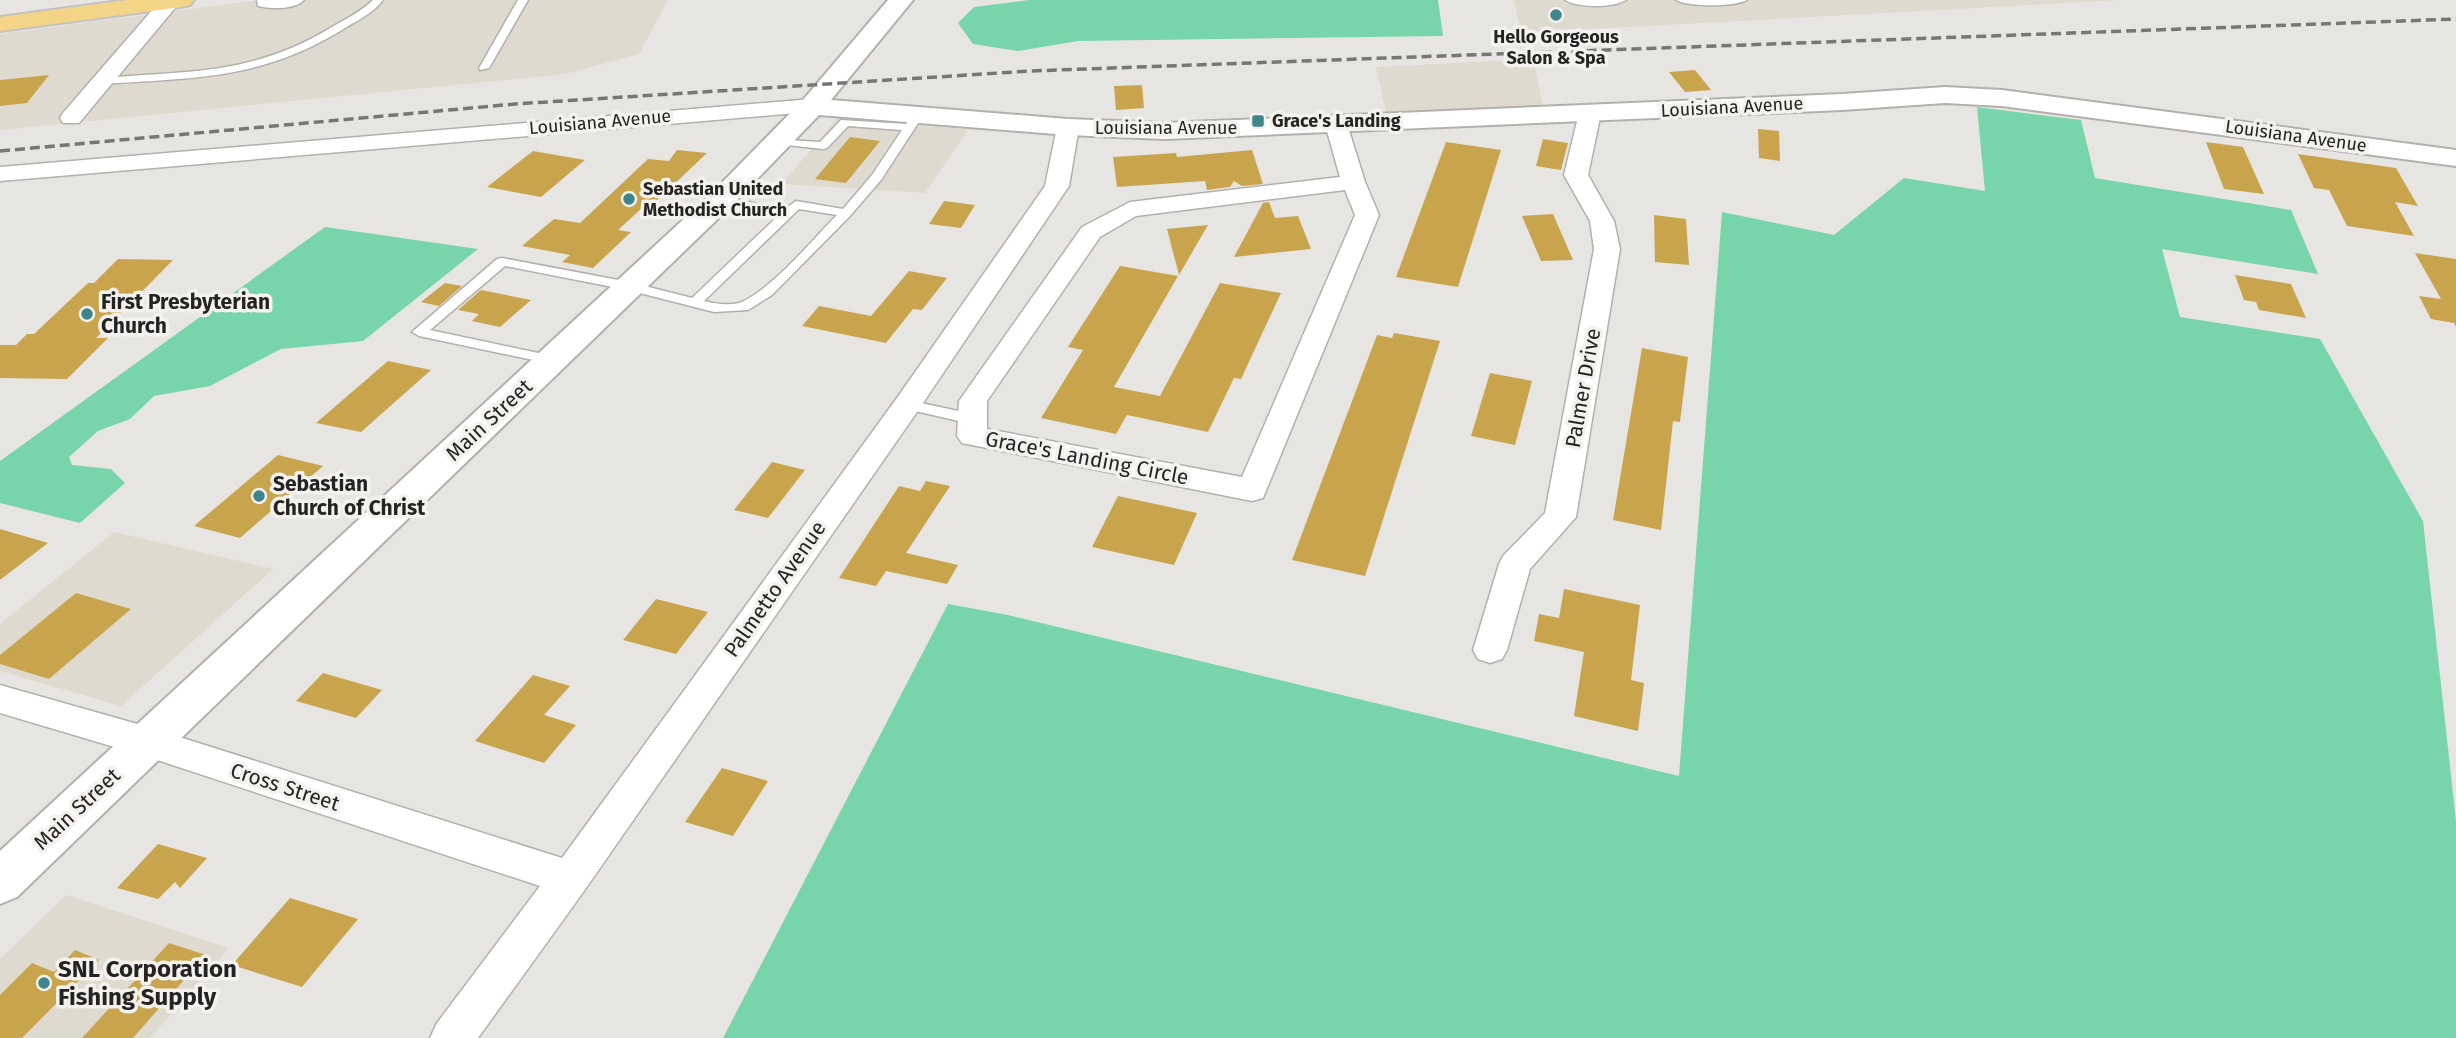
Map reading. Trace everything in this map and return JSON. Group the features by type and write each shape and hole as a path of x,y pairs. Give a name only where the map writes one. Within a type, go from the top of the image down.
{"main road":[{"path":"0,24 94,5 140,0"},
{"path":"0,12 176,1"}],"street":[{"path":"265,2 294,0"},
{"name":"Main Street","path":"0,882 722,199 812,106 901,0"},
{"path":"71,118 176,1"},
{"name":"Louisiana Avenue","path":"0,174 812,106 912,121 1165,131 1945,95 2058,104 2456,158"},
{"name":"Palmer Drive","path":"1490,650 1515,564 1560,517 1607,248 1602,221 1576,175 1590,113"},
{"name":"Grace's Landing Circle","path":"1336,124 1353,182 1367,215 1252,491 972,436 973,401 1091,232 1130,209 1353,182"},
{"name":"Palmetto Avenue","path":"452,1038 570,878 907,405 1057,186 1068,127"},
{"name":"Cross Street","path":"0,699 148,742 570,878"}],"lane":[{"path":"102,81 239,70 268,62 315,42 378,0"},
{"path":"484,68 523,0"},
{"path":"1570,0 1591,3 1621,0"},
{"path":"1681,0 1742,0"},
{"path":"777,141 823,146 845,122 912,121"},
{"path":"552,360 419,332 502,262 629,286 726,309 743,307 783,278 846,213 877,177 912,121"},
{"path":"722,199 787,213"},
{"path":"695,303 796,205 846,213"},
{"path":"907,405 972,419"}],"shaded area":[{"path":"259,0 668,0 639,54 565,74 0,130 0,34"},
{"path":"1514,0 2118,0 1521,33"},
{"path":"1533,59 1544,111 1387,117 1376,67"},
{"path":"837,118 968,130 925,193 782,184"},
{"path":"114,532 273,569 121,706 0,671 0,624"},
{"path":"66,895 229,948 150,1038 0,1038 0,959"}],"green space":[{"path":"1029,0 1438,0 1443,36 1078,41 1018,51 973,44 958,23 974,7"},
{"path":"1977,107 2081,120 2095,178 2291,210 2318,274 2162,249 2180,317 2320,339 2423,521 2456,821 2456,1038 723,1038 948,604 1008,615 1679,776 1722,212 1834,235 1904,178 1985,191"},
{"path":"325,227 478,249 363,341 281,349 210,386 154,396 130,419 98,431 69,457 72,465 111,469 125,483 80,523 0,503 0,461"}],"building":[{"path":"1695,70 1711,90 1685,92 1669,72"},
{"path":"49,75 27,103 0,106 0,80"},
{"path":"1142,85 1144,108 1116,110 1114,86"},
{"path":"1758,129 1779,131 1780,161 1759,158"},
{"path":"850,137 880,141 846,183 815,179"},
{"path":"1543,139 1568,143 1561,170 1536,166"},
{"path":"1446,142 1501,150 1458,287 1396,277"},
{"path":"2206,142 2243,147 2264,194 2224,189"},
{"name":"Sebastian United Methodist Church","path":"677,150 707,153 646,211 642,208 618,230 631,232 593,268 562,262 570,255 522,246 554,219 580,223 648,159 669,161"},
{"path":"1252,150 1263,184 1242,186 1234,181 1230,187 1207,190 1205,181 1117,187 1113,157 1176,153 1177,157"},
{"path":"533,151 585,160 541,197 487,187"},
{"path":"2298,154 2396,168 2418,206 2395,202 2414,236 2347,226 2329,190 2314,188"},
{"path":"944,201 975,205 961,228 929,224"},
{"path":"1269,202 1275,218 1298,216 1311,249 1234,257 1263,203"},
{"path":"1553,214 1573,260 1541,261 1522,216"},
{"path":"1654,215 1686,219 1689,265 1655,262"},
{"path":"1208,225 1179,275 1167,229"},
{"path":"2415,253 2456,259 2456,327 2454,323 2431,319 2419,296 2441,299"},
{"name":"First Presbyterian Church","path":"118,259 173,260 96,338 108,338 67,379 0,378 0,345 16,345 27,334 34,334"},
{"path":"1120,266 1178,276 1114,387 1160,396 1220,283 1281,293 1241,379 1234,378 1208,432 1127,415 1116,434 1041,418 1083,350 1068,347"},
{"path":"909,271 947,278 922,310 913,309 886,343 802,326 819,306 871,316"},
{"path":"2235,275 2291,284 2306,318 2259,310 2256,302 2244,300"},
{"path":"445,283 462,286 439,306 421,302"},
{"path":"481,290 531,300 500,327 472,321 479,314 458,310"},
{"path":"1394,333 1440,341 1365,576 1292,560 1377,335 1392,338"},
{"path":"1642,348 1688,357 1680,422 1673,421 1661,530 1613,520"},
{"path":"388,361 431,370 361,432 316,423"},
{"path":"1490,373 1532,381 1515,445 1471,436"},
{"name":"Sebastian Church of Christ","path":"278,455 323,466 240,538 194,526"},
{"path":"772,462 805,470 768,518 734,510"},
{"path":"926,481 950,486 906,553 958,565 947,584 886,571 876,586 839,578 899,486 920,491"},
{"path":"1118,496 1197,513 1174,565 1092,547"},
{"path":"0,529 48,543 0,580"},
{"path":"1564,589 1640,605 1631,680 1644,683 1638,731 1574,716 1584,652 1534,641 1539,614 1559,618"},
{"path":"76,593 131,609 49,679 0,664 0,655"},
{"path":"656,599 708,612 676,654 623,640"},
{"path":"323,673 382,690 356,718 296,701"},
{"path":"533,675 570,686 544,715 576,725 544,763 475,741"},
{"path":"722,768 768,781 733,836 685,822"},
{"path":"158,844 207,858 180,888 175,882 158,899 117,888"},
{"path":"290,898 358,919 302,987 232,965"},
{"path":"169,943 206,955 133,1038 82,1038"},
{"name":"SNL Corporation Fishing Supply","path":"75,950 99,960 22,1038 0,1038 0,995 32,963 54,972"}],"railway":[{"path":"0,151 515,104 1030,71 2456,19"}],"place":[{"name":"Hello Gorgeous Salon & Spa","path":"1556,15"},
{"name":"Grace's Landing","path":"1258,121"},
{"name":"Sebastian United Methodist Church","path":"629,199"},
{"name":"First Presbyterian Church","path":"87,314"},
{"name":"Sebastian Church of Christ","path":"259,496"},
{"name":"SNL Corporation Fishing Supply","path":"44,983"}]}
